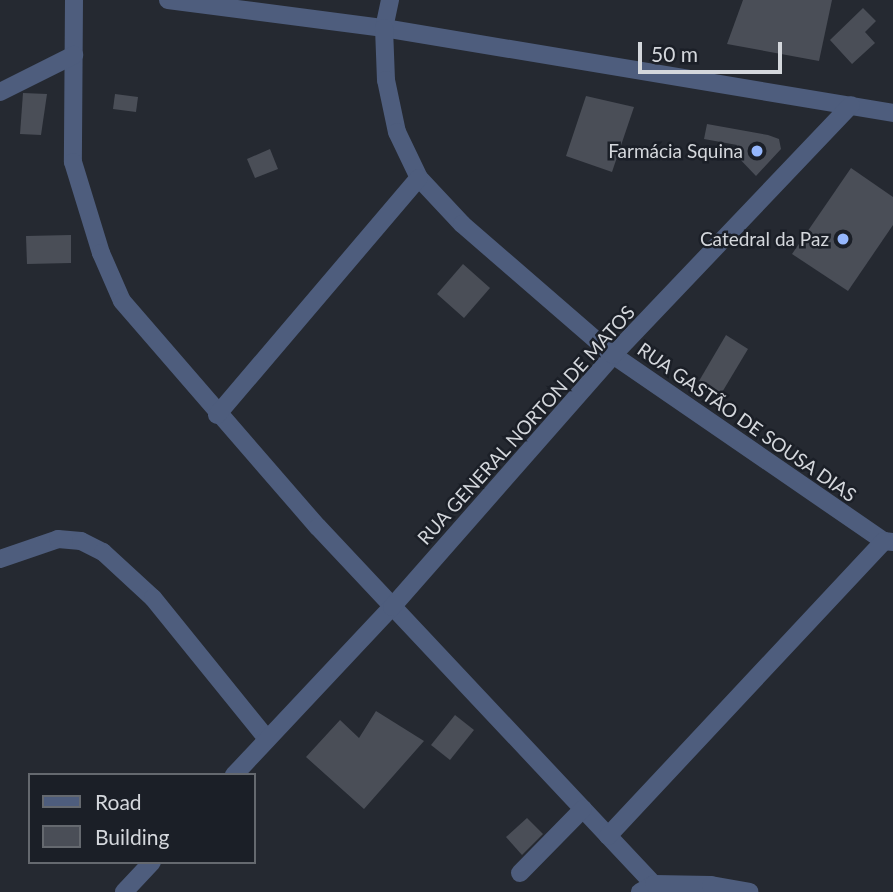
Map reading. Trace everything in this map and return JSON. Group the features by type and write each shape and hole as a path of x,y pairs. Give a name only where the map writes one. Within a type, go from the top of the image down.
{"street":[{"path":"74,0 73,162 101,253 122,301 217,415 392,607 608,835 652,889 711,885 749,892"},
{"path":"169,0 384,28 893,113"},
{"name":"RUA GASTÃO DE SOUSA DIAS","path":"390,0 384,28 386,80 397,132 419,178 462,224 613,355 888,542"},
{"path":"0,92 74,55"},
{"name":"RUA GENERAL NORTON DE MATOS","path":"236,773 392,607 613,355 851,105"},
{"path":"217,415 419,178"},
{"path":"0,559 58,539 81,541 103,552 153,598 267,739"},
{"path":"608,835 888,542"},
{"path":"520,873 583,809"},
{"path":"124,892 150,864"}],"building":[{"path":"743,0 832,0 819,61 727,44"},
{"path":"863,8 876,21 865,32 875,43 852,64 830,40"},
{"path":"23,93 47,94 41,135 20,134"},
{"path":"115,94 138,97 136,112 113,109"},
{"path":"586,96 634,107 612,172 566,156"},
{"name":"Farmácia Squina","path":"707,124 768,135 779,139 781,149 756,176 734,153 737,145 704,139"},
{"path":"270,149 278,169 255,178 247,159"},
{"name":"Catedral da Paz","path":"851,168 893,197 893,225 848,291 792,254"},
{"path":"71,235 71,263 27,264 26,236"},
{"path":"463,264 490,288 464,318 437,294"},
{"path":"726,335 748,349 721,394 699,381"},
{"path":"376,711 424,741 364,809 306,757 340,720 359,738"},
{"path":"455,715 474,730 450,760 431,745"},
{"path":"527,818 543,834 522,855 506,837"}],"place":[{"name":"Farmácia Squina","path":"757,151"},
{"name":"Catedral da Paz","path":"843,239"}]}
